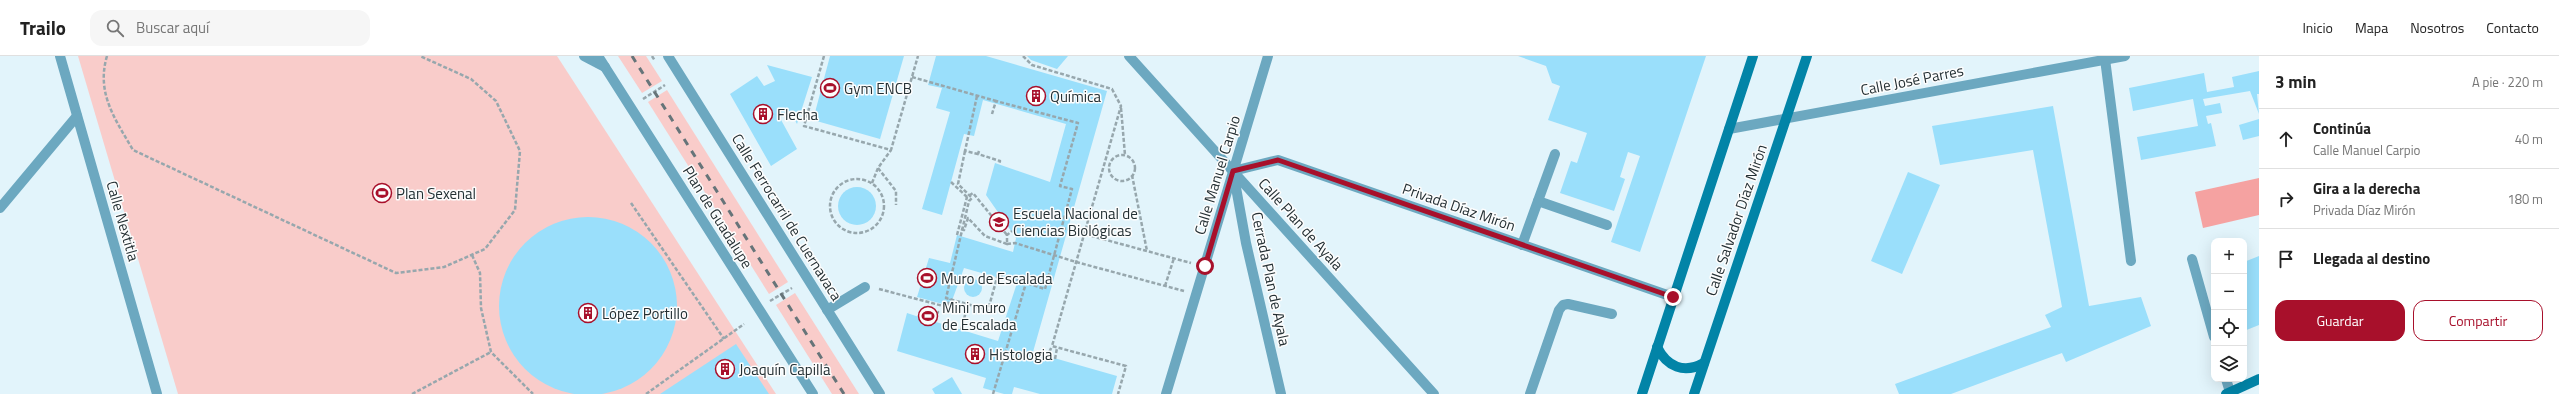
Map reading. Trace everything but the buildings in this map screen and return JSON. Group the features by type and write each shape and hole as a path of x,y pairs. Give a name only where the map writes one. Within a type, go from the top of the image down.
{"street":[{"name":"Calle Nextitla","path":"60,56 156,394"},
{"path":"584,56 606,68"},
{"name":"Plan de Guadalupe","path":"598,56 813,394"},
{"name":"Calle Ferrocarril de Cuernavaca","path":"668,56 880,394"},
{"name":"Calle Plan de Ayala","path":"1129,56 1434,394"},
{"name":"Calle Manuel Carpio","path":"1166,394 1268,56"},
{"path":"1642,394 1752,56"},
{"name":"Calle Salvador Díaz Mirón","path":"1694,394 1808,56"},
{"name":"Calle José Parres","path":"1729,129 2106,58 2125,56"},
{"path":"2106,58 2131,261"},
{"path":"0,208 77,116"},
{"path":"1522,245 1555,154"},
{"name":"Privada Díaz Mirón","path":"1233,171 1278,160 1673,297"},
{"name":"Cerrada Plan de Ayala","path":"1233,171 1246,243 1281,394"},
{"path":"1538,201 1607,225"},
{"path":"2192,258 2211,326"},
{"path":"827,310 865,287"},
{"path":"1530,394 1559,310 1563,305 1568,304 1612,314"},
{"path":"1658,347 1668,363 1676,367 1695,368 1704,363"},
{"path":"2226,382 2228,393 2259,379"}],"path":[{"path":"107,56 102,73 109,111 133,150 396,273 444,267 485,249 515,210 520,151 496,102 471,79 420,56"},
{"path":"824,56 804,126 892,150"},
{"path":"872,183 878,168 892,150 918,56"},
{"path":"1023,56 1032,65 1112,88 1121,106 1126,155 1134,164 1132,176 1147,251"},
{"path":"912,77 1078,123 1060,186 1072,189 1045,289 998,274 988,310 946,298 961,229 969,200 972,198 958,184 977,96"},
{"path":"643,99 665,85"},
{"path":"992,114 996,100"},
{"path":"1048,357 1121,106"},
{"path":"965,152 979,153 1000,161 999,164"},
{"path":"1126,155 1117,156 1111,161 1110,173 1121,180 1132,176"},
{"path":"878,168 896,190 896,205"},
{"path":"856,178 872,183 883,199 882,217 877,225 860,234 842,230 831,217 830,199 834,191 843,182 856,178"},
{"path":"951,182 967,197"},
{"path":"957,235 967,197 973,193 1007,235 1007,244"},
{"path":"630,203 724,339"},
{"path":"961,229 964,230 968,218 985,236 1007,244 1015,243 1054,256 1196,294"},
{"path":"1062,228 1205,266"},
{"path":"1007,235 1012,231"},
{"path":"472,255 480,273 481,308 491,352 533,394"},
{"path":"1165,286 1174,258"},
{"path":"993,394 1026,283"},
{"path":"770,301 792,288"},
{"path":"878,289 947,307 950,299"},
{"path":"928,302 926,309 938,312 935,315"},
{"path":"961,330 968,304"},
{"path":"646,394 744,324"},
{"path":"1052,346 1126,366 1118,394"},
{"path":"1055,359 1057,348"},
{"path":"412,394 491,352"}],"shaded area":[{"name":"Plan Sexenal","path":"78,56 557,56 776,394 178,394"},
{"path":"618,56 646,56 662,81 642,93"},
{"path":"667,90 788,282 769,294 648,102"},
{"path":"2259,178 2259,215 2203,228 2195,192"},
{"path":"795,293 859,394 832,394 776,305"}],"railway":[{"path":"632,56 844,394"}],"place":[{"name":"Gym ENCB","path":"830,88"},
{"name":"Química","path":"1036,96"},
{"name":"Flecha","path":"763,114"},
{"name":"Plan Sexenal","path":"382,193"},
{"name":"Escuela Nacional de Ciencias Biológicas","path":"999,222"},
{"name":"Muro de Escalada","path":"927,278"},
{"name":"López Portillo","path":"588,313"},
{"name":"Mini muro de Escalada","path":"928,316"},
{"name":"Histologia","path":"975,354"},
{"name":"Joaquín Capilla","path":"725,369"}],"route":[{"path":"1205,266 1233,171 1278,160 1673,297"}]}
